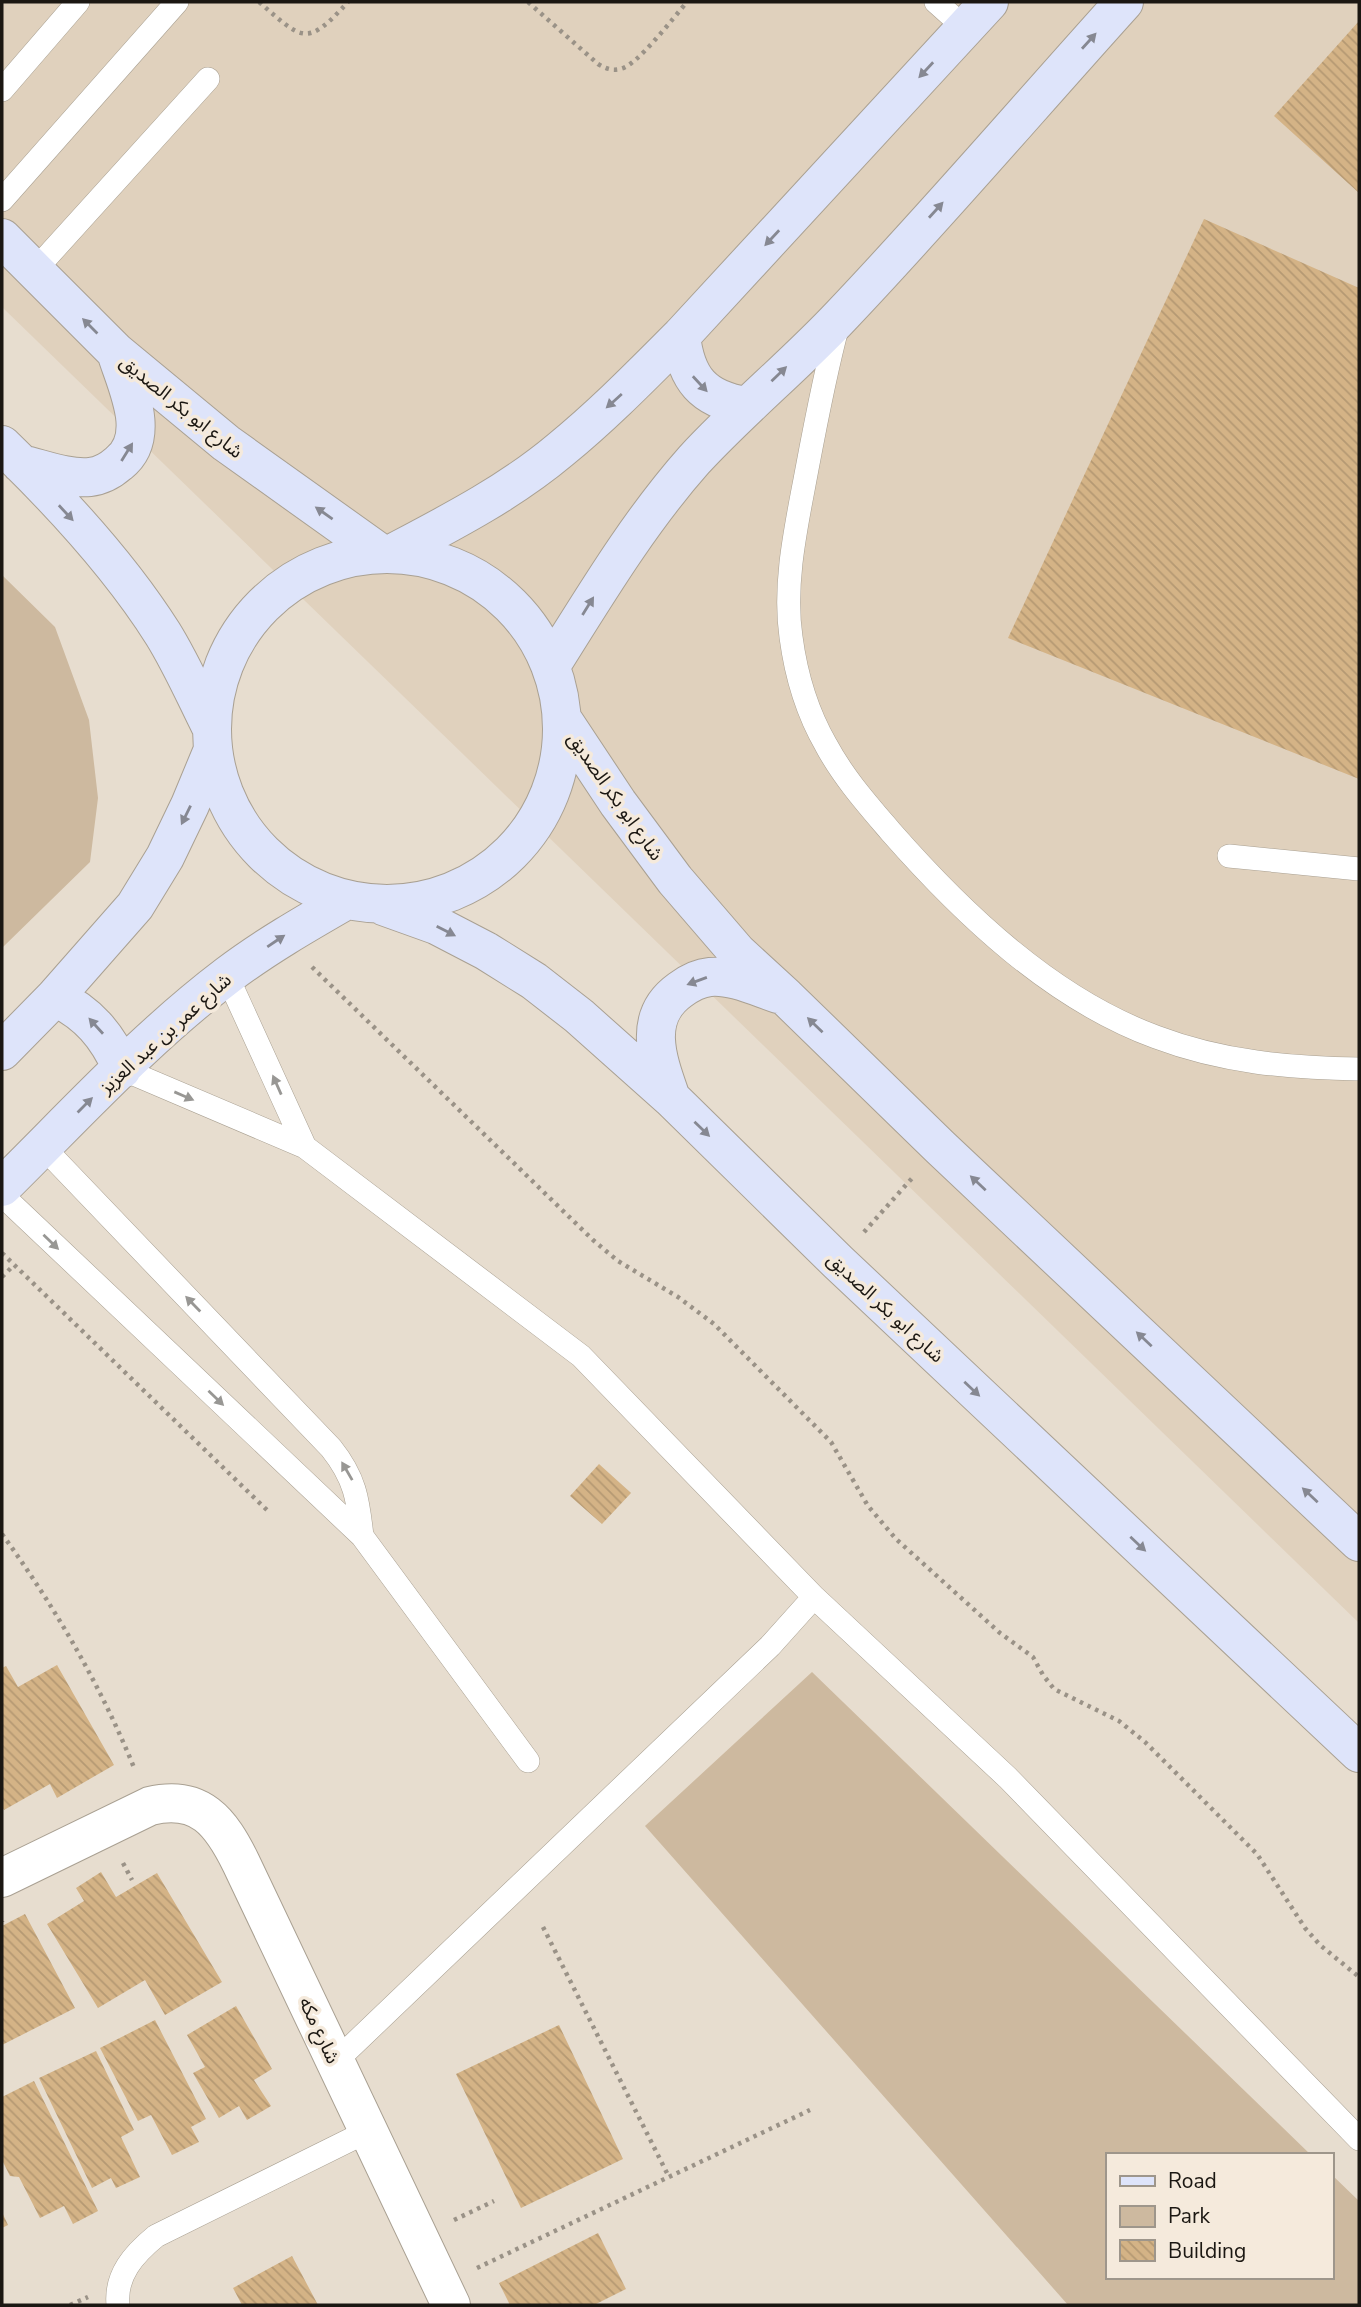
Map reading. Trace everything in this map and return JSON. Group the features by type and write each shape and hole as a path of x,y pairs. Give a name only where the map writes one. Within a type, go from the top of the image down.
{"main road":[{"path":"552,664 642,526 693,462 840,317 1124,2"},
{"path":"2,1051 55,997 135,906 165,857 190,805 211,738 220,673 244,626 281,588 328,563 388,552 479,507 558,452 630,388 681,336 969,10"},
{"name":"شارع ابو بكر الصديق","path":"2,237 116,352 226,443 388,552"},
{"path":"681,336 688,370 698,385 712,396 746,407"},
{"path":"11,455 75,477 92,477 109,471 123,461 132,446 136,429 134,412 116,352"},
{"path":"11,455 103,553 163,634 211,738 234,818 281,871 345,901 383,906 453,893 513,853 553,794 565,723 552,664 516,607 461,568 388,552"},
{"name":"شارع ابو بكر الصديق","path":"565,723 618,803 675,880 737,952 1359,1542"},
{"name":"شارع عمر بن عبد العزيز","path":"2,1187 173,1020 227,975 282,937 345,901"},
{"name":"شارع ابو بكر الصديق","path":"383,906 436,925 486,951 534,981 579,1016 671,1098 838,1262 1359,1753"},
{"path":"671,1098 657,1058 654,1036 659,1014 671,996 689,984 710,977 732,979 786,997"},
{"path":"55,997 89,1018 103,1032 122,1069"}],"street":[{"name":"شارع مكه","path":"150,1806 180,1803 202,1810 219,1824 241,1863 446,2295"},
{"path":"2,1878 150,1806"}],"lane":[{"path":"2,90 78,2"},
{"path":"2,200 177,2"},
{"path":"936,2 969,10"},
{"path":"35,270 208,79"},
{"path":"840,317 824,376 802,497 789,596 797,674 809,711 826,746 847,778 916,859 1021,960 1107,1017 1155,1037 1205,1053 1256,1063 1359,1069"},
{"path":"1229,856 1359,870"},
{"path":"227,975 305,1147"},
{"path":"122,1069 305,1147 581,1356 814,1597 1008,1778 1359,2139"},
{"path":"43,1147 331,1448 346,1467 353,1482 362,1536"},
{"path":"2,1195 362,1536 528,1761"},
{"path":"335,2062 770,1646 814,1597"},
{"path":"118,2305 120,2283 127,2264 156,2236 368,2131"}],"path":[{"path":"259,2 294,31 302,34 319,31 348,2"},
{"path":"528,2 598,64 607,69 618,70 636,61 687,2"},
{"path":"282,937 593,1240 618,1261 678,1297 714,1324 831,1442 856,1489 896,1539 1000,1633 1033,1657 1054,1689 1119,1721 1145,1742 1257,1854 1305,1928 1320,1945 1359,1977"},
{"path":"838,1262 940,1147"},
{"path":"2,1253 270,1513"},
{"path":"2,1277 14,1265"},
{"path":"2,1534 38,1586 76,1650 127,1749 150,1806"},
{"path":"543,1927 669,2178"},
{"path":"446,2295 669,2178 810,2110"}],"shaded area":[{"path":"2,2 1359,2 1359,1623 2,307"}],"green space":[{"path":"2,575 55,627 89,720 98,798 90,862 2,948"},
{"path":"812,1672 1309,2153 1106,2153 1106,2279 1333,2279 1333,2176 1359,2201 1359,2305 1068,2305 645,1826"}],"building":[{"path":"1359,21 1359,193 1274,116"},
{"path":"1204,219 1359,288 1359,779 1008,638"},
{"path":"599,1464 631,1493 602,1524 570,1496"},
{"path":"57,1665 114,1765 57,1798 50,1784 4,1810 2,1668 6,1666 18,1687"},
{"path":"101,1872 116,1897 157,1873 222,1982 165,2015 145,1980 98,2008 47,1924 84,1901 76,1888"},
{"path":"25,1914 75,2008 2,2045 2,1926"},
{"path":"236,2006 272,2069 254,2080 271,2106 247,2120 239,2106 219,2118 193,2073 205,2067 187,2035"},
{"path":"155,2020 206,2119 191,2127 199,2142 172,2155 151,2115 138,2121 100,2048"},
{"path":"559,2025 623,2159 521,2208 456,2074"},
{"path":"96,2051 134,2130 121,2137 140,2177 116,2188 111,2178 92,2188 39,2078"},
{"path":"34,2081 98,2211 73,2224 64,2206 40,2218 19,2177 10,2176 2,2160 2,2097"},
{"path":"2,2212 8,2225 2,2228"},
{"path":"598,2233 626,2289 594,2305 510,2305 499,2283"},
{"path":"292,2256 318,2305 242,2305 233,2288"}]}
